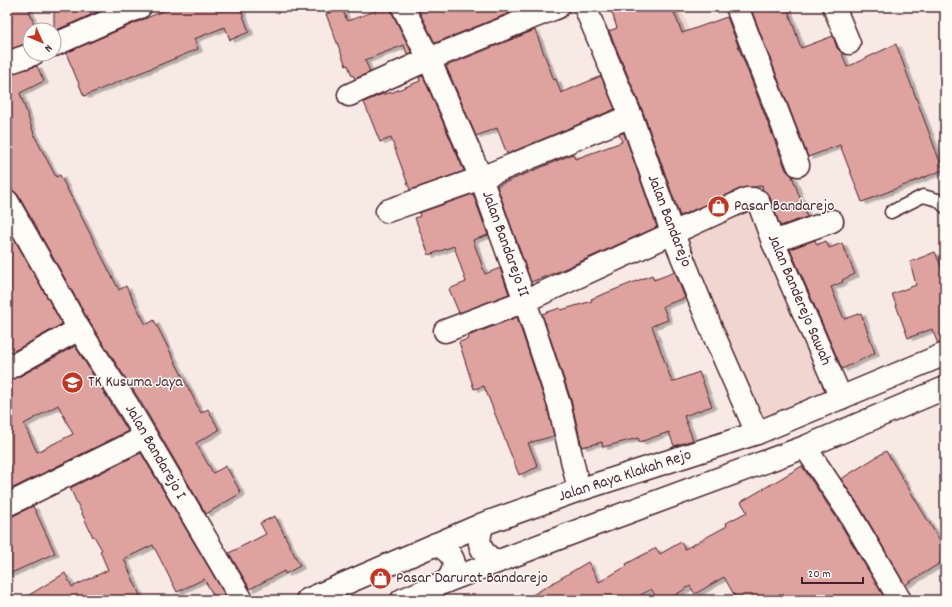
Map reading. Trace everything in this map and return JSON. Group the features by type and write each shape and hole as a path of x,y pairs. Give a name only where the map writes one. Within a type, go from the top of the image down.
{"street":[{"path":"62,41 140,7"},
{"name":"Jalan Bandarejo II","path":"403,7 429,59 481,178 525,301 559,404 579,490"},
{"path":"350,95 429,59 558,7"},
{"name":"Jalan Bandarejo","path":"585,7 631,116 672,232 713,333 757,433"},
{"path":"737,7 798,165"},
{"path":"834,7 849,43"},
{"path":"7,63 22,58"},
{"path":"387,211 481,178 631,116"},
{"name":"Jalan Banderejo Sawah","path":"672,232 747,199 758,201 773,242 841,398"},
{"name":"Jalan Bandarejo I","path":"7,201 79,329 128,406 242,600"},
{"path":"773,242 832,221"},
{"path":"444,331 525,301 672,232"},
{"path":"7,369 79,329"},
{"name":"Jalan Raya Klakah Rejo","path":"306,600 483,524 579,490 757,433 945,354"},
{"name":"Jalan Raya Klakah Rejo","path":"402,600 595,524 805,447 945,388"},
{"path":"7,505 146,437"},
{"path":"805,447 849,513 900,600"},
{"path":"483,524 479,535 480,547 487,556 497,562"},
{"path":"436,544 446,549 452,556 454,565 452,573 447,581"}],"lane":[{"path":"891,212 923,196 938,200 945,207"}],"shaded area":[{"name":"Pasar Bandarejo","path":"669,7 681,7 743,177 751,173 842,392 765,428 600,34"}],"building":[{"path":"7,7 28,7 33,22 22,22 22,45 11,49 7,38"},
{"path":"54,7 109,7 62,28 62,22 54,22"},
{"path":"172,7 240,7 249,32 230,40 225,27 194,39 198,49 84,96 66,53"},
{"path":"387,7 391,7 392,13 412,53 407,54 404,45 365,60 370,72 355,79 354,76 352,76 348,65 346,66 326,14 342,8 347,21"},
{"path":"417,7 525,7 435,43"},
{"path":"610,7 672,7 682,33 727,17 786,170 792,176 807,217 780,226 770,197 763,190 762,185 742,188 680,216 643,112 609,31 617,28"},
{"path":"755,7 787,7 801,48 833,36 837,48 842,53 847,67 896,44 943,170 862,202 840,145 808,157 751,9"},
{"path":"535,30 554,80 556,79 561,93 601,76 615,109 507,154 497,128 476,136 446,66"},
{"path":"37,66 44,81 20,93 35,137 56,177 60,175 119,290 126,286 146,325 154,320 201,413 208,409 219,430 196,443 213,473 226,466 241,493 206,514 139,399 90,323 18,195 13,190 7,189 7,75"},
{"path":"423,76 464,171 410,190 391,138 380,142 364,102 420,81 419,77"},
{"path":"624,133 657,227 557,272 531,282 497,186 573,154 575,159 622,142 619,134"},
{"path":"473,194 488,235 473,240 485,274 500,268 509,294 459,313 449,289 466,282 454,246 429,255 415,218 420,216 419,213"},
{"path":"7,226 62,324 7,355"},
{"path":"815,240 817,245 826,241 829,248 842,243 855,274 842,280 843,282 831,287 844,319 861,313 875,353 842,369 790,249"},
{"path":"935,252 945,275 945,342 938,344 932,329 908,338 892,294 916,285 910,262"},
{"path":"675,272 685,298 663,306 668,320 652,326 672,382 699,372 712,406 684,416 693,440 674,446 669,432 640,442 638,438 603,447 602,442 582,447 571,400 542,314 560,308 561,310 592,301 591,299 652,275 654,280"},
{"path":"517,317 547,407 554,436 528,443 538,467 519,475 484,386 474,389 459,342 469,339 468,336"},
{"path":"75,346 128,431 7,491 7,381 13,380","holes":["58,405 73,434 37,452 24,424"]},
{"path":"886,451 945,549 945,560 905,585 860,507 841,479"},
{"path":"141,453 228,600 216,600 204,579 177,592 153,545 124,559 142,600 21,600 65,573 72,587 108,570 100,551 102,550 94,536 93,537 70,488"},
{"path":"802,466 838,520 886,600 737,600 724,577 695,594 690,586 667,600 658,600 651,589 632,600 524,600 588,562 599,582 627,566 626,564 656,548 660,554 681,542 685,549 727,526 726,523 747,512 741,502"},
{"path":"33,506 55,553 7,575 7,517 13,516"},
{"path":"275,516 300,566 285,574 284,571 250,589 229,553 266,534 260,523"}],"place":[{"name":"Pasar Bandarejo","path":"718,206"},
{"name":"TK Kusuma Jaya","path":"72,382"},
{"name":"Pasar Darurat Bandarejo","path":"381,578"}]}
